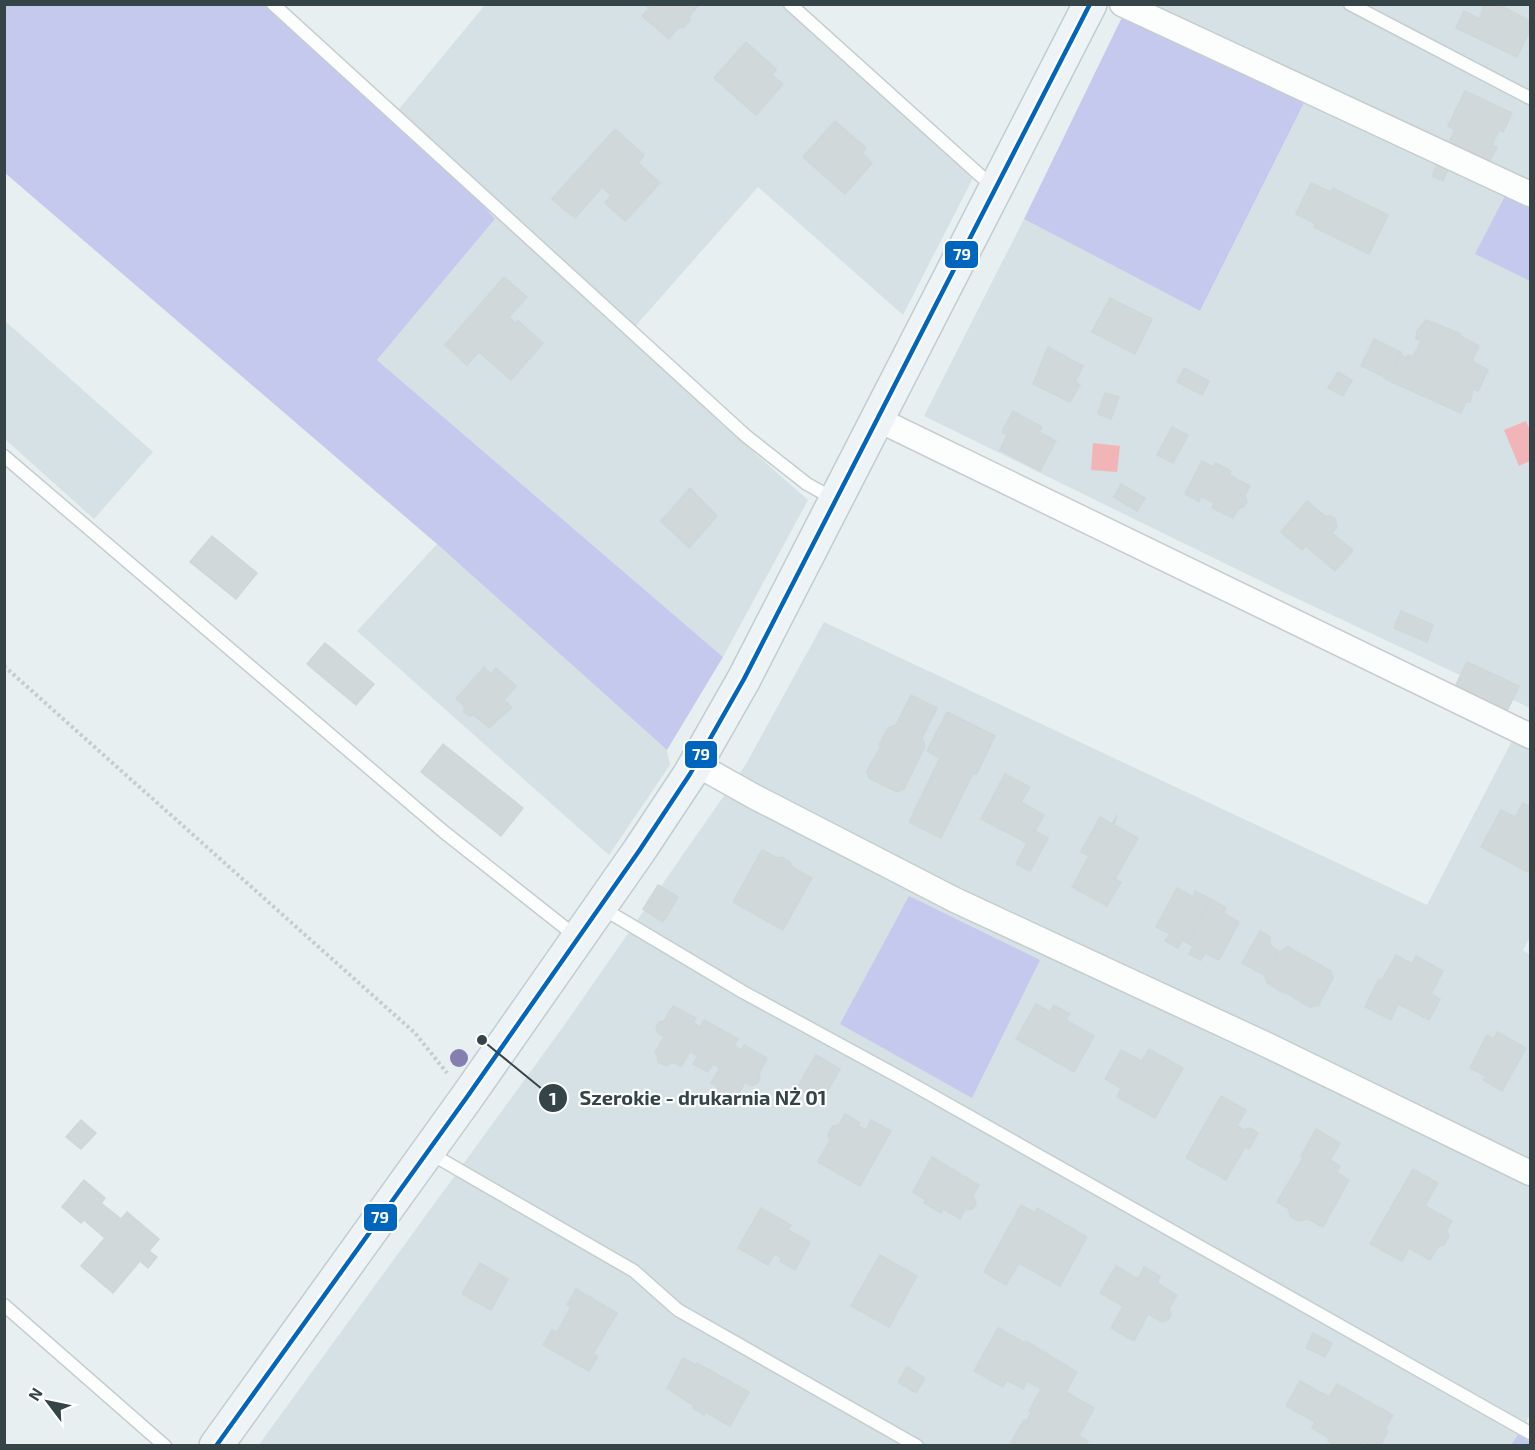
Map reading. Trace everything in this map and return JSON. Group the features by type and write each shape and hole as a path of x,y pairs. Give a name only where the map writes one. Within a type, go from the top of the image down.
{"street":[{"path":"1122,4 1530,194"},
{"path":"216,1446 579,939 696,764 744,679 836,500 997,185 1085,6"},
{"path":"877,419 1530,736"},
{"path":"696,764 754,797 955,900 1265,1044 1530,1173"}],"lane":[{"path":"273,4 746,436 807,484 836,500"},
{"path":"790,4 982,177 997,185"},
{"path":"1350,4 1530,98"},
{"path":"4,456 444,832 579,939"},
{"path":"600,907 743,992 1530,1433"},
{"path":"427,1152 634,1271 678,1310 917,1446"},
{"path":"4,1305 165,1446"}],"path":[{"path":"4,666 416,1033 466,1097"}],"shaded area":[{"path":"5,5 277,5 399,109 495,219 377,360 723,657 667,750 437,544 5,173"},
{"path":"485,5 790,5 975,174 903,315 758,187 632,330 716,419 808,500 723,657 377,360 495,219 399,109"},
{"path":"1144,5 1530,5 1530,189"},
{"path":"1125,11 1304,103 1200,311 1024,219"},
{"path":"1304,103 1450,164 1530,208 1530,708 1283,592 924,416 1024,219 1200,311"},
{"path":"1505,196 1530,208 1530,281 1475,254"},
{"path":"5,321 153,452 94,519 5,439"},
{"path":"1526,421 1530,431 1530,461 1519,466 1504,430"},
{"path":"1093,443 1120,446 1117,472 1091,470"},
{"path":"437,544 667,750 670,765 609,855 357,631"},
{"path":"824,622 1427,905 1514,737 1530,745 1530,937 1523,950 1530,955 1530,1415 1511,1445 258,1446 563,1027 746,764"},
{"path":"909,896 1040,960 972,1098 840,1024"},
{"path":"1518,1434 1530,1442 1530,1445 1511,1445"}],"building":[{"path":"645,4 699,5 690,15 690,20 684,27 678,28 669,39 642,16 649,9"},
{"path":"1484,4 1498,4 1530,21 1530,30 1517,57 1456,28 1464,11 1480,19"},
{"path":"746,42 776,69 772,75 783,84 756,115 714,78"},
{"path":"1465,91 1512,113 1503,132 1499,130 1492,145 1497,147 1488,164 1448,144 1455,130 1448,126"},
{"path":"835,121 866,148 862,153 872,163 845,194 803,157"},
{"path":"615,129 644,155 638,163 660,183 625,221 605,203 611,195 602,187 575,218 552,199"},
{"path":"1439,160 1450,165 1443,181 1432,176"},
{"path":"1311,183 1331,192 1333,188 1388,215 1369,254 1314,227 1316,224 1296,214"},
{"path":"504,277 527,297 509,317 516,324 518,321 543,343 511,380 479,352 467,365 445,345"},
{"path":"1110,298 1152,319 1135,354 1092,332"},
{"path":"1426,320 1461,334 1460,336 1479,346 1472,361 1488,370 1478,391 1473,389 1470,402 1466,402 1461,413 1385,379 1389,379 1400,354 1407,358 1408,355 1413,357 1421,341 1416,339 1417,331"},
{"path":"1374,339 1401,352 1389,379 1361,366"},
{"path":"1048,347 1083,366 1075,382 1080,385 1070,402 1033,384"},
{"path":"1184,368 1209,381 1202,395 1177,382"},
{"path":"1338,372 1352,380 1343,396 1328,388"},
{"path":"1105,393 1119,397 1111,419 1098,414"},
{"path":"1013,411 1042,427 1039,432 1056,441 1040,471 1000,450 1007,435 1002,432"},
{"path":"1172,427 1188,435 1173,463 1157,455"},
{"path":"1202,461 1213,467 1216,463 1231,471 1229,475 1250,486 1245,495 1247,502 1244,507 1238,509 1233,518 1212,508 1214,503 1201,496 1199,502 1185,494"},
{"path":"1121,484 1145,498 1137,511 1114,497"},
{"path":"690,488 717,516 689,548 661,521"},
{"path":"1307,501 1325,516 1335,519 1337,527 1332,533 1353,550 1335,571 1306,546 1302,550 1281,532"},
{"path":"212,536 257,573 236,599 190,562"},
{"path":"1401,611 1433,625 1427,642 1394,628"},
{"path":"325,643 374,684 356,705 307,664"},
{"path":"1467,662 1519,686 1507,711 1455,687"},
{"path":"484,667 491,674 496,668 516,686 504,700 512,707 489,728 474,715 469,716 464,712 464,706 456,699"},
{"path":"911,695 937,708 922,738 925,746 904,789 897,792 869,778 867,771 888,728 896,725"},
{"path":"947,712 995,736 976,775 973,773 941,838 909,822 940,758 927,751"},
{"path":"443,744 523,808 501,836 421,772"},
{"path":"1005,774 1030,787 1021,802 1044,815 1035,831 1048,838 1030,871 1016,864 1027,843 981,819"},
{"path":"1523,803 1530,807 1530,873 1481,847 1501,810 1515,817"},
{"path":"1117,815 1114,825 1138,838 1115,879 1121,882 1107,906 1072,887 1089,856 1081,852 1100,817 1112,824"},
{"path":"762,850 777,858 782,857 790,862 792,867 812,878 783,930 733,902"},
{"path":"658,885 678,897 663,922 643,909"},
{"path":"1177,888 1193,897 1195,891 1211,899 1187,943 1182,940 1178,948 1165,941 1170,934 1156,927"},
{"path":"1211,899 1226,908 1223,913 1239,922 1219,960 1205,953 1201,960 1189,954 1193,946 1187,943"},
{"path":"1260,931 1270,937 1270,945 1279,952 1266,976 1242,963"},
{"path":"1288,947 1331,971 1333,978 1318,1006 1311,1008 1268,984 1265,977 1279,952"},
{"path":"1396,955 1412,964 1416,956 1443,971 1431,994 1440,999 1429,1020 1398,1004 1391,1020 1365,1007 1379,979 1382,980"},
{"path":"1036,1004 1050,1012 1054,1005 1070,1014 1066,1020 1094,1036 1074,1072 1016,1039"},
{"path":"673,1006 696,1018 693,1023 700,1027 704,1020 738,1039 734,1046 741,1050 744,1045 767,1058 757,1084 751,1086 745,1082 736,1098 728,1100 720,1096 719,1089 711,1083 720,1068 713,1064 708,1072 693,1064 698,1056 690,1051 681,1067 673,1062 666,1066 658,1062 655,1053 664,1037 658,1033 656,1027 659,1022 664,1021"},
{"path":"1497,1032 1526,1048 1502,1091 1483,1080 1486,1076 1470,1068 1487,1035 1494,1039"},
{"path":"1149,1049 1183,1068 1155,1118 1117,1097 1121,1088 1105,1079 1121,1050 1142,1061"},
{"path":"816,1055 840,1069 821,1102 797,1088"},
{"path":"1221,1096 1246,1110 1237,1126 1244,1130 1250,1128 1258,1133 1249,1149 1245,1147 1226,1180 1186,1158"},
{"path":"845,1114 860,1123 858,1126 866,1130 871,1120 891,1131 860,1186 818,1162 830,1140 828,1134 833,1126 839,1125"},
{"path":"81,1120 96,1133 81,1149 66,1137"},
{"path":"1316,1129 1340,1143 1330,1160 1340,1166 1337,1173 1349,1180 1323,1227 1308,1219 1299,1221 1291,1217 1288,1208 1277,1202 1301,1162 1303,1157 1301,1156"},
{"path":"932,1157 979,1185 973,1196 976,1203 973,1209 965,1210 960,1219 943,1209 941,1213 924,1203 926,1200 913,1192"},
{"path":"1413,1169 1438,1183 1425,1206 1452,1221 1447,1230 1449,1236 1444,1245 1438,1247 1430,1260 1409,1248 1402,1261 1370,1244"},
{"path":"84,1180 105,1198 101,1203 121,1219 127,1212 159,1239 149,1251 157,1257 148,1268 140,1261 113,1293 81,1266 105,1238 84,1220 81,1223 62,1207"},
{"path":"1021,1205 1035,1213 1037,1208 1087,1237 1060,1286 1019,1263 1006,1285 984,1272"},
{"path":"761,1208 791,1225 788,1230 810,1242 795,1270 780,1261 782,1258 774,1254 768,1265 738,1248"},
{"path":"880,1255 917,1276 889,1327 851,1306"},
{"path":"480,1263 508,1279 491,1310 462,1294"},
{"path":"1116,1266 1138,1279 1144,1267 1160,1276 1157,1283 1177,1295 1169,1309 1171,1315 1168,1320 1162,1322 1148,1314 1134,1341 1111,1328 1123,1306 1100,1293"},
{"path":"576,1289 617,1313 593,1354 598,1356 589,1371 543,1345 552,1330 557,1332 571,1307 567,1305"},
{"path":"998,1328 1025,1343 1026,1341 1077,1372 1066,1392 1094,1408 1079,1436 1088,1441 1085,1446 1018,1446 1011,1442 1024,1420 1026,1422 1032,1412 1029,1411 1041,1389 1027,1381 1023,1389 1007,1380 1003,1387 974,1371"},
{"path":"1313,1333 1332,1343 1325,1357 1306,1348"},
{"path":"683,1358 696,1365 697,1363 749,1392 730,1426 705,1412 704,1415 667,1388"},
{"path":"907,1367 925,1378 916,1393 898,1382"},
{"path":"1300,1381 1329,1397 1337,1384 1393,1415 1385,1429 1388,1431 1380,1446 1370,1446 1364,1442 1357,1446 1336,1446 1328,1441 1329,1438 1312,1428 1315,1422 1286,1406"}],"transit line":[{"name":"79","path":"216,1446 467,1097 690,774 744,679 1090,4"}],"place":[{"name":"Szerokie - drukarnia NŻ 01","path":"482,1040"}]}
